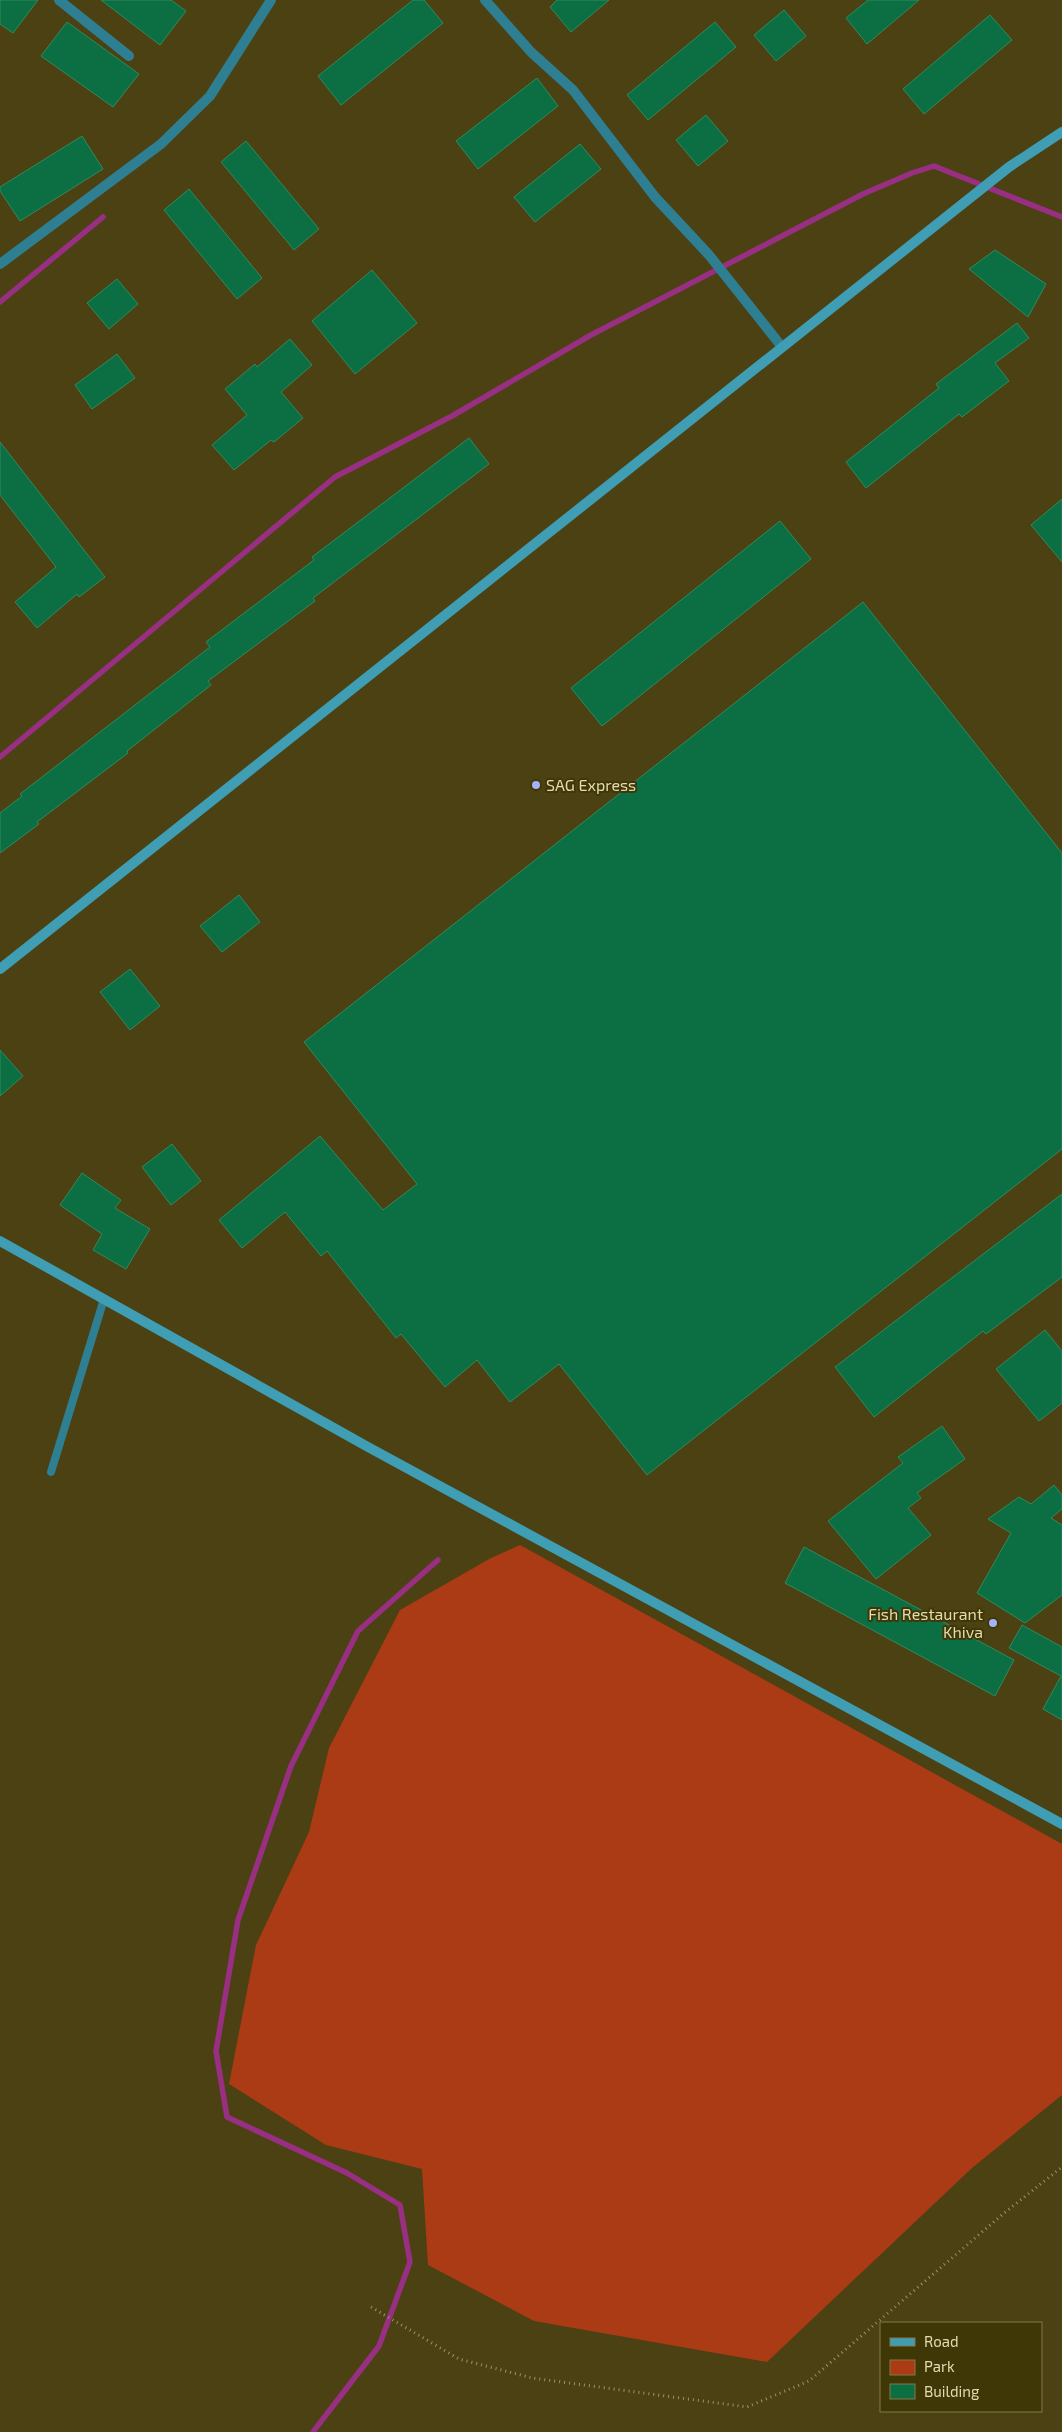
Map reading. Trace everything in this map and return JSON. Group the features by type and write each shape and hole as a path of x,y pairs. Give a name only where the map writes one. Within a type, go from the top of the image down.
{"main road":[{"path":"0,969 1003,172 1062,132"},
{"path":"0,1241 368,1447 1021,1800 1062,1824"}],"street":[{"path":"59,0 129,56"},
{"path":"0,264 52,227 168,137 210,96 271,0"},
{"path":"485,0 531,52 573,90 655,197 709,255 782,347"}],"lane":[{"path":"51,1472 104,1299"}],"path":[{"path":"371,2308 458,2360 532,2378 747,2407 809,2381 1003,2214 1062,2167"}],"green space":[{"path":"520,1545 1062,1844 1062,2095 972,2168 767,2362 534,2321 428,2265 422,2169 326,2145 229,2084 256,1945 309,1832 329,1748 400,1610 491,1558"}],"building":[{"path":"0,0 38,0 13,33 0,24"},
{"path":"101,0 171,0 186,11 160,45"},
{"path":"413,0 424,0 443,23 341,105 318,76"},
{"path":"557,0 609,0 571,32 550,7"},
{"path":"868,0 919,0 867,44 846,18"},
{"path":"784,10 806,36 776,61 754,35"},
{"path":"990,15 1012,40 924,114 903,89"},
{"path":"67,22 139,74 113,107 41,56"},
{"path":"715,22 736,47 648,120 627,95"},
{"path":"537,78 558,106 478,169 456,141"},
{"path":"706,115 728,141 698,166 676,140"},
{"path":"82,136 103,169 20,221 0,191 0,187"},
{"path":"246,141 319,229 294,250 221,162"},
{"path":"580,144 601,169 535,222 514,197"},
{"path":"189,189 262,278 237,299 164,210"},
{"path":"995,250 1046,284 1028,317 969,269"},
{"path":"372,270 417,323 355,374 312,321"},
{"path":"117,279 138,304 109,329 87,303"},
{"path":"1017,323 1029,338 995,363 1009,381 962,417 959,414 866,488 846,462 939,388 936,384"},
{"path":"290,339 312,365 281,392 303,418 274,442 271,440 234,470 212,445 247,415 225,389 255,364 257,367"},
{"path":"117,354 135,378 92,409 75,385"},
{"path":"469,438 489,464 313,598 315,601 208,681 211,685 127,751 128,753 37,822 39,824 0,853 0,813 22,796 20,794 210,647 206,642 314,560 312,557"},
{"path":"0,442 105,577 79,597 77,594 37,628 15,602 56,567 0,495"},
{"path":"1062,499 1062,562 1031,525"},
{"path":"780,521 811,559 602,726 571,688"},
{"path":"863,602 1062,853 1062,1149 647,1475 559,1364 510,1402 477,1360 445,1387 401,1334 396,1338 327,1251 321,1256 285,1212 242,1248 219,1220 320,1136 383,1210 417,1184 304,1042"},
{"path":"239,895 260,922 222,952 200,926"},
{"path":"130,969 160,1006 130,1030 100,992"},
{"path":"0,1050 23,1076 0,1096"},
{"path":"172,1144 201,1181 171,1205 142,1167"},
{"path":"82,1173 121,1200 115,1208 150,1229 126,1269 93,1250 102,1234 60,1205"},
{"path":"1062,1194 1062,1277 986,1334 983,1331 874,1417 835,1367"},
{"path":"1045,1330 1062,1351 1062,1403 1039,1421 996,1369"},
{"path":"942,1426 965,1459 917,1493 921,1498 908,1508 931,1535 876,1579 828,1521 903,1463 898,1457"},
{"path":"1054,1485 1062,1495 1062,1509 1051,1518 1062,1525 1062,1595 1025,1623 977,1593 1011,1533 988,1519 1019,1497 1031,1504"},
{"path":"804,1547 1014,1660 995,1696 785,1583"},
{"path":"1022,1625 1062,1647 1062,1720 1043,1709 1061,1676 1009,1648"}],"waterway":[{"path":"0,757 335,477 452,416 591,335 863,194 912,173 934,166 1062,217"},
{"path":"0,302 103,217"},
{"path":"313,2432 379,2346 410,2262 400,2205 347,2173 227,2117 216,2051 238,1920 291,1766 358,1631 438,1560"}],"place":[{"name":"SAG Express","path":"536,785"},
{"name":"Fish Restaurant Khiva","path":"993,1623"}]}
